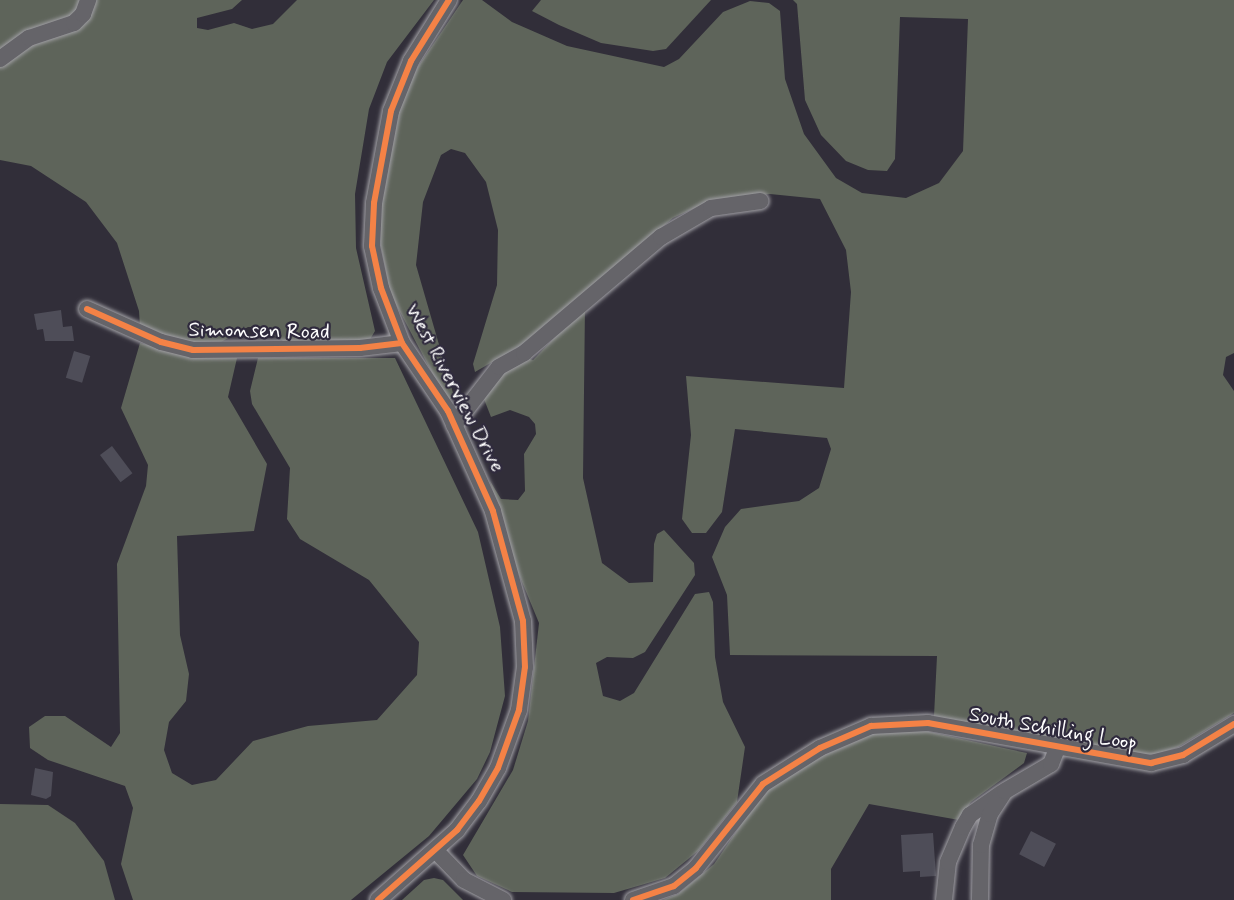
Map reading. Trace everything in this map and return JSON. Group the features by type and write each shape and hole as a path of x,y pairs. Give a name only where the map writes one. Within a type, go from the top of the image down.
{"street":[{"path":"0,59 29,38 74,23 83,14 88,0"},
{"name":"West Riverview Drive","path":"378,900 457,830 498,768 519,710 525,667 523,621 507,555 477,470 454,425 402,343 381,288 372,246 374,203 391,111 411,61 449,0"},
{"path":"454,425 499,367 524,353 661,237 711,208 761,201"},
{"name":"Simonsen Road","path":"87,309 161,342 192,350 360,348 402,343"},
{"name":"South Schilling Loop","path":"633,900 674,886 711,851 764,784 846,735 871,726 928,723 1057,748 1151,763 1184,755 1234,724"},
{"path":"944,900 948,862 970,815 1005,791 1042,773 1051,764 1057,748"},
{"path":"980,900 981,844 990,814 1005,791"},
{"path":"436,851 464,880 503,900"}],"shaded area":[{"path":"0,0 84,0 71,20 0,53"},
{"path":"92,0 242,0 232,9 197,18 197,28 208,30 234,23 252,29 273,24 297,0 434,0 387,62 369,109 355,194 356,248 375,331 369,341 285,342 259,327 248,327 221,342 194,342 162,337 140,327 139,311 117,243 86,202 31,166 0,160 0,65"},
{"path":"463,0 482,0 512,22 567,46 664,67 679,59 723,12 750,1 769,3 780,11 785,79 804,134 836,178 862,193 906,198 939,183 963,151 968,19 900,17 895,159 887,171 868,170 846,161 821,135 805,100 797,4 793,0 1234,0 1234,353 1226,357 1223,375 1234,391 1234,713 1178,747 1156,754 1130,754 934,716 937,656 730,655 727,595 712,557 725,527 741,509 799,501 819,488 831,449 827,438 735,429 722,512 706,533 692,533 682,519 691,435 686,376 844,388 851,292 846,250 820,199 770,194 708,202 673,218 525,343 475,372 473,364 497,285 498,230 486,182 465,153 451,149 441,155 423,202 416,265 453,393 448,403 390,293 380,241 382,205 397,113 417,68"},
{"path":"541,0 711,0 666,49 653,51 601,43 559,25 532,11"},
{"path":"585,306 583,478 602,563 629,583 653,582 654,544 657,534 664,530 694,563 695,575 645,652 633,658 607,657 596,663 603,696 620,701 634,693 695,594 709,592 713,602 715,657 723,702 745,747 737,802 698,851 665,878 614,893 512,892 477,876 463,855 513,770 528,721 539,623 515,565 490,481 501,499 518,500 525,491 524,454 536,434 535,424 529,417 510,410 491,417 482,394 501,370 526,358 533,360"},
{"path":"140,343 197,358 237,358 228,397 267,464 254,531 177,536 180,635 189,674 186,701 169,722 164,750 172,773 192,785 216,780 253,741 308,726 377,720 417,675 419,642 369,580 300,539 287,519 290,468 252,404 250,391 258,358 395,358 478,532 500,627 505,696 490,752 477,779 429,836 351,900 133,900 121,864 133,808 125,786 48,760 30,748 29,727 45,716 65,716 111,747 120,733 117,564 146,486 148,465 121,408"},
{"path":"887,730 925,731 1027,753 1024,763 971,802 959,820 869,804 831,869 831,900 663,900 678,894 714,864 764,791 810,761 855,739"},
{"path":"0,804 48,805 75,823 104,861 115,900 0,900"},
{"path":"434,878 443,880 463,900 402,900 424,880"}],"building":[{"path":"61,310 63,327 72,326 74,341 45,341 43,329 37,330 34,314"},
{"path":"74,351 90,356 82,383 66,378"},
{"path":"112,446 132,473 120,482 100,455"},
{"path":"35,768 53,772 51,796 46,799 31,795"},
{"path":"1031,831 1056,844 1044,867 1019,854"},
{"path":"933,833 936,876 920,877 920,871 903,872 901,835"}],"cycle path":[{"path":"378,900 457,830 479,801 498,768 519,710 525,667 523,621 493,511 448,411 402,343 381,288 372,246 374,203 391,111 411,61 449,0"},
{"path":"87,309 161,342 193,350 360,348 402,343"},
{"path":"633,900 674,886 696,868 763,784 820,748 871,726 928,723 1151,763 1183,755 1234,724"}]}
